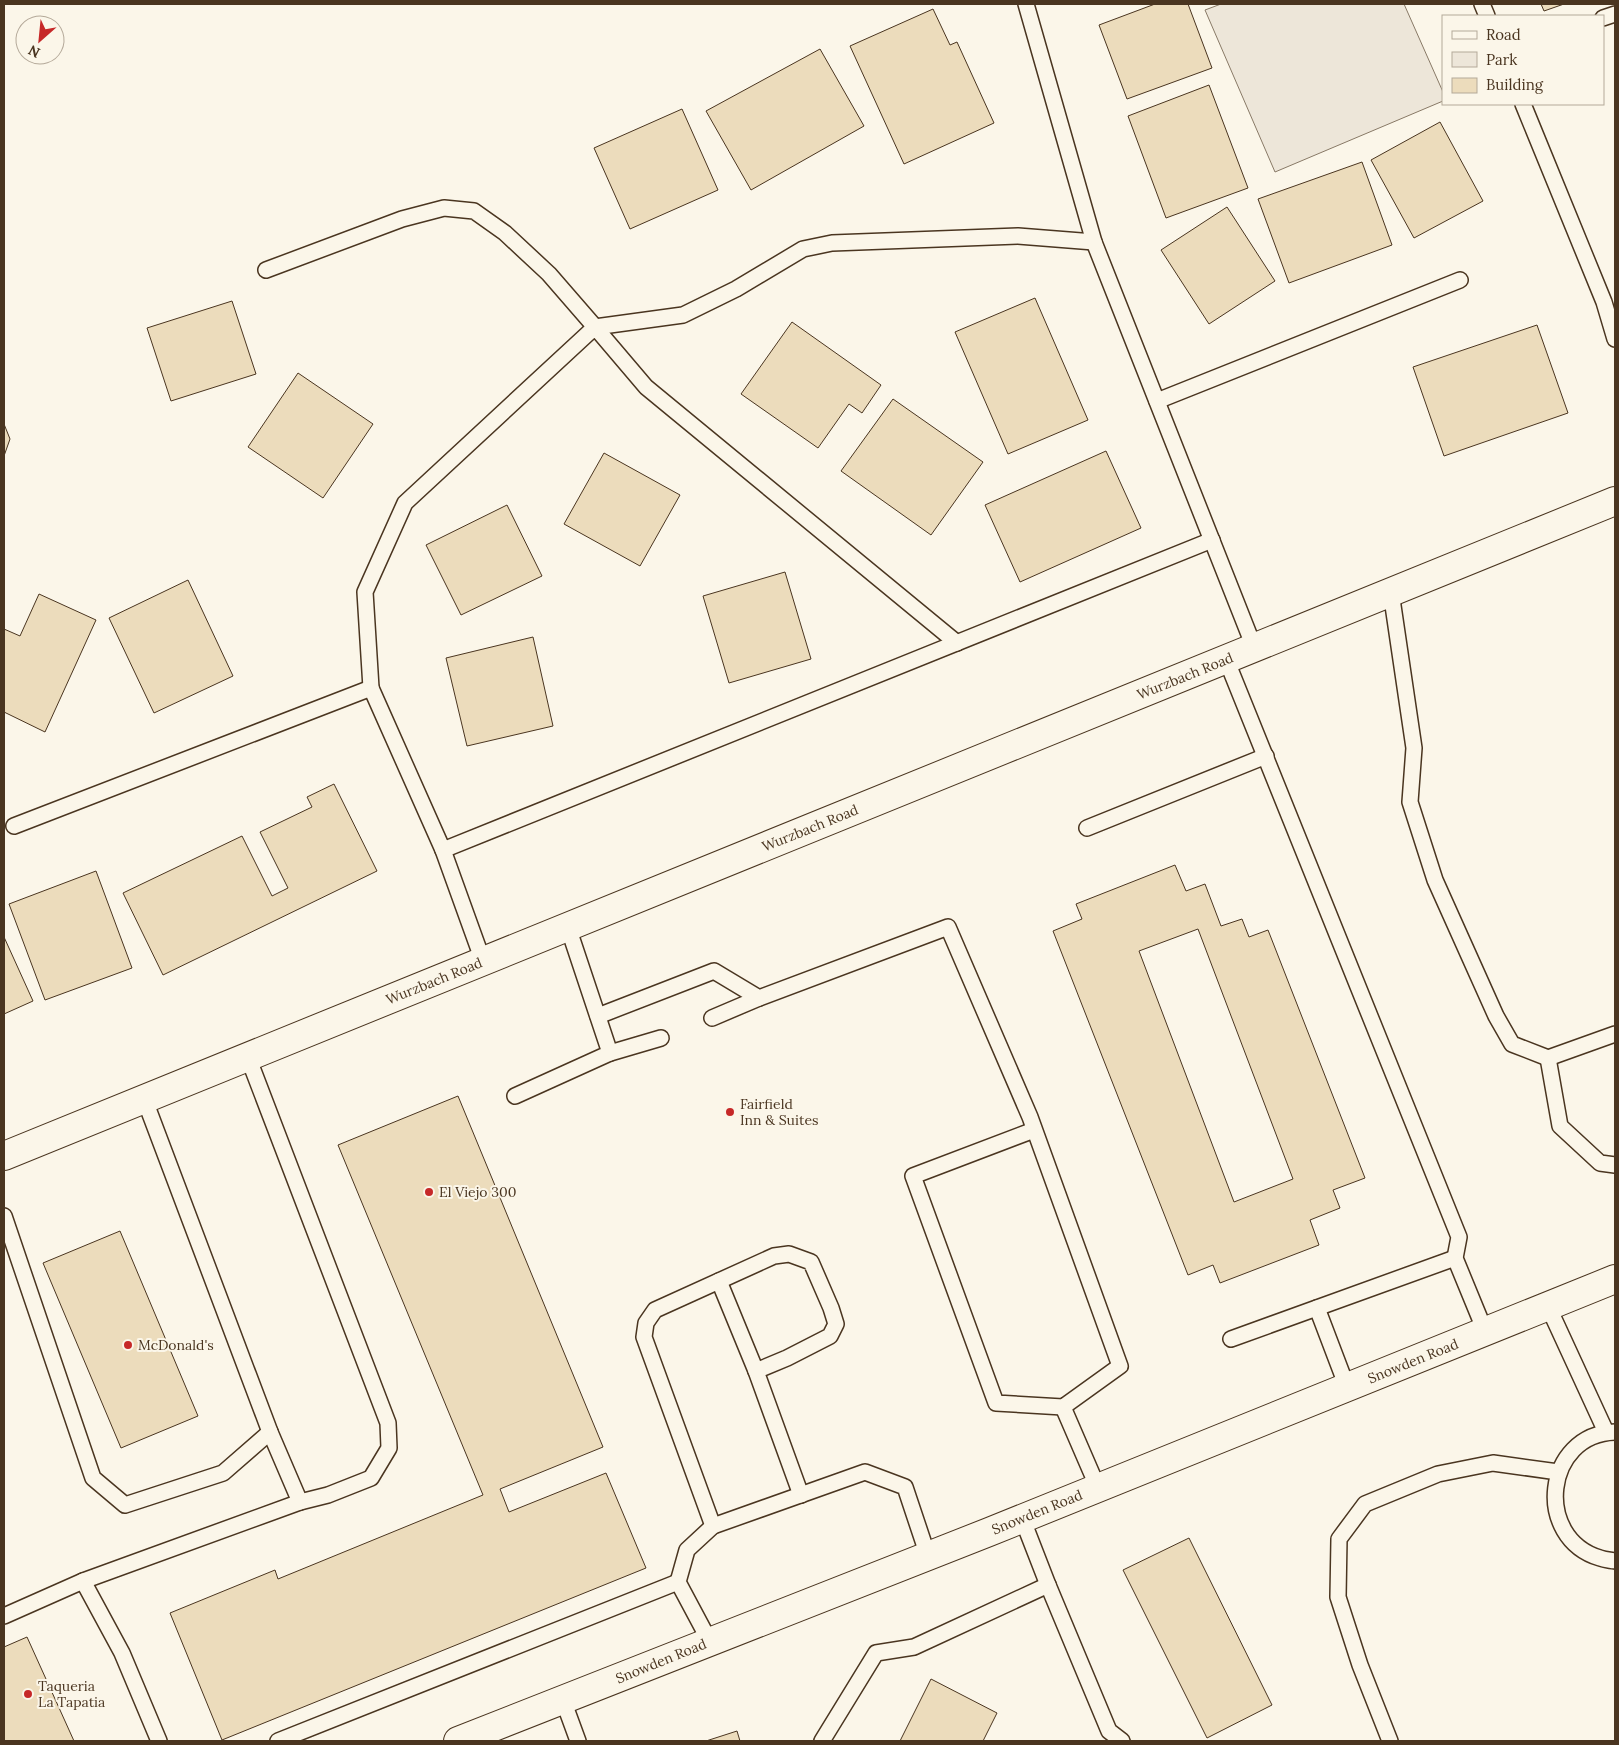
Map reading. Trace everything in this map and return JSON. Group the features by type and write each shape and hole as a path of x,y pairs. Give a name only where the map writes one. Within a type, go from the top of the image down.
{"main road":[{"name":"Wurzbach Road","path":"4,1156 1615,501"},
{"name":"Snowden Road","path":"458,1741 928,1556 1615,1279"}],"lane":[{"path":"1026,4 1094,242 1254,647"},
{"path":"1523,105 1604,302 1615,339"},
{"path":"266,270 402,219 444,208 474,211 505,234 549,274 646,387 957,643"},
{"path":"483,961 443,850 371,688 365,592 405,503 596,327 683,315 736,289 802,249 832,243 1018,236 1094,242"},
{"path":"1157,401 1460,280"},
{"path":"443,850 1212,540"},
{"path":"1391,592 1414,748 1410,802 1435,880 1496,1016 1512,1044 1548,1058 1615,1034"},
{"path":"1226,659 1459,1236 1455,1258 1485,1332"},
{"path":"14,826 371,688"},
{"path":"1087,828 1266,756"},
{"path":"568,927 610,1054"},
{"path":"712,1018 759,998 948,927 1034,1130 1120,1366 1063,1406 996,1403 913,1176 1034,1130"},
{"path":"598,1016 714,971 759,998"},
{"path":"515,1096 610,1054 661,1038"},
{"path":"4,1616 82,1581 300,1502 328,1495 371,1478 388,1448 388,1423 248,1057"},
{"path":"1548,1058 1560,1126 1600,1163 1615,1165"},
{"path":"144,1098 270,1432 300,1502"},
{"path":"4,1216 93,1478 125,1505 223,1473 270,1432"},
{"path":"713,1526 644,1338 646,1323 655,1310 774,1256 789,1254 811,1262 836,1324 830,1336 787,1358 756,1371"},
{"path":"1231,1339 1455,1258"},
{"path":"719,1281 756,1371 801,1495"},
{"path":"1548,1306 1611,1432 1586,1440 1569,1454 1558,1472 1554,1493 1557,1514 1566,1533 1581,1549 1600,1558 1615,1561"},
{"path":"1317,1308 1347,1388"},
{"path":"1063,1406 1098,1488"},
{"path":"1390,1741 1360,1664 1338,1597 1338,1539 1365,1504 1438,1474 1493,1463 1558,1472"},
{"path":"710,1642 678,1582 687,1550 713,1526 866,1472 905,1487 928,1556"},
{"path":"1022,1518 1109,1731 1122,1741"},
{"path":"82,1581 122,1653 159,1741"},
{"path":"278,1741 678,1582"},
{"path":"822,1741 876,1653 914,1647 1048,1585"},
{"path":"563,1700 578,1741"}],"green space":[{"path":"1221,4 1404,4 1442,90 1442,101 1275,172 1205,10"}],"building":[{"path":"1155,4 1188,4 1212,68 1127,99 1099,25"},
{"path":"1541,4 1564,4 1544,11"},
{"path":"933,9 950,45 957,42 994,123 904,164 850,46"},
{"path":"820,49 864,126 751,190 706,111"},
{"path":"1209,85 1248,188 1166,218 1128,116"},
{"path":"682,109 718,190 630,229 594,148"},
{"path":"1440,122 1483,201 1414,238 1371,160"},
{"path":"1362,162 1392,245 1289,283 1258,199"},
{"path":"1227,207 1275,281 1209,324 1161,250"},
{"path":"1035,298 1088,420 1008,454 955,332"},
{"path":"232,301 256,374 171,401 147,328"},
{"path":"792,322 881,385 862,413 849,404 818,448 741,394"},
{"path":"1537,325 1568,413 1444,456 1413,367"},
{"path":"298,373 373,424 323,498 248,447"},
{"path":"893,399 983,462 931,535 841,471"},
{"path":"4,424 10,439 4,456"},
{"path":"1106,451 1141,528 1020,582 985,505"},
{"path":"604,453 680,495 640,566 564,524"},
{"path":"507,505 542,576 461,615 426,545"},
{"path":"785,572 811,659 729,683 703,596"},
{"path":"188,580 233,676 154,713 109,618"},
{"path":"39,594 96,620 45,732 4,712 4,629 20,636"},
{"path":"533,637 553,726 467,746 446,658"},
{"path":"334,784 377,871 163,975 123,893 242,836 272,896 288,888 260,832 312,807 307,797"},
{"path":"1175,865 1186,891 1205,884 1221,926 1242,919 1249,937 1268,930 1365,1178 1333,1190 1340,1208 1310,1220 1319,1245 1220,1283 1213,1265 1188,1275 1053,931 1082,919 1076,904","holes":["1198,929 1293,1179 1234,1202 1139,951"]},
{"path":"96,871 132,968 45,1000 9,904"},
{"path":"4,937 33,1001 4,1014"},
{"path":"458,1096 603,1447 500,1489 509,1512 606,1473 646,1568 222,1740 170,1613 275,1570 278,1579 483,1495 338,1145"},
{"path":"120,1231 198,1416 121,1448 43,1263"},
{"path":"1189,1538 1272,1705 1207,1738 1123,1570"},
{"name":"Taqueria La Tapatia","path":"27,1637 74,1741 4,1741 4,1647"},
{"path":"931,1679 997,1713 983,1741 900,1741"},
{"path":"737,1731 740,1741 706,1741"}],"place":[{"name":"Fairfield Inn & Suites","path":"730,1112"},
{"name":"El Viejo 300","path":"429,1192"},
{"name":"McDonald's","path":"128,1345"},
{"name":"Taqueria La Tapatia","path":"28,1694"}]}
